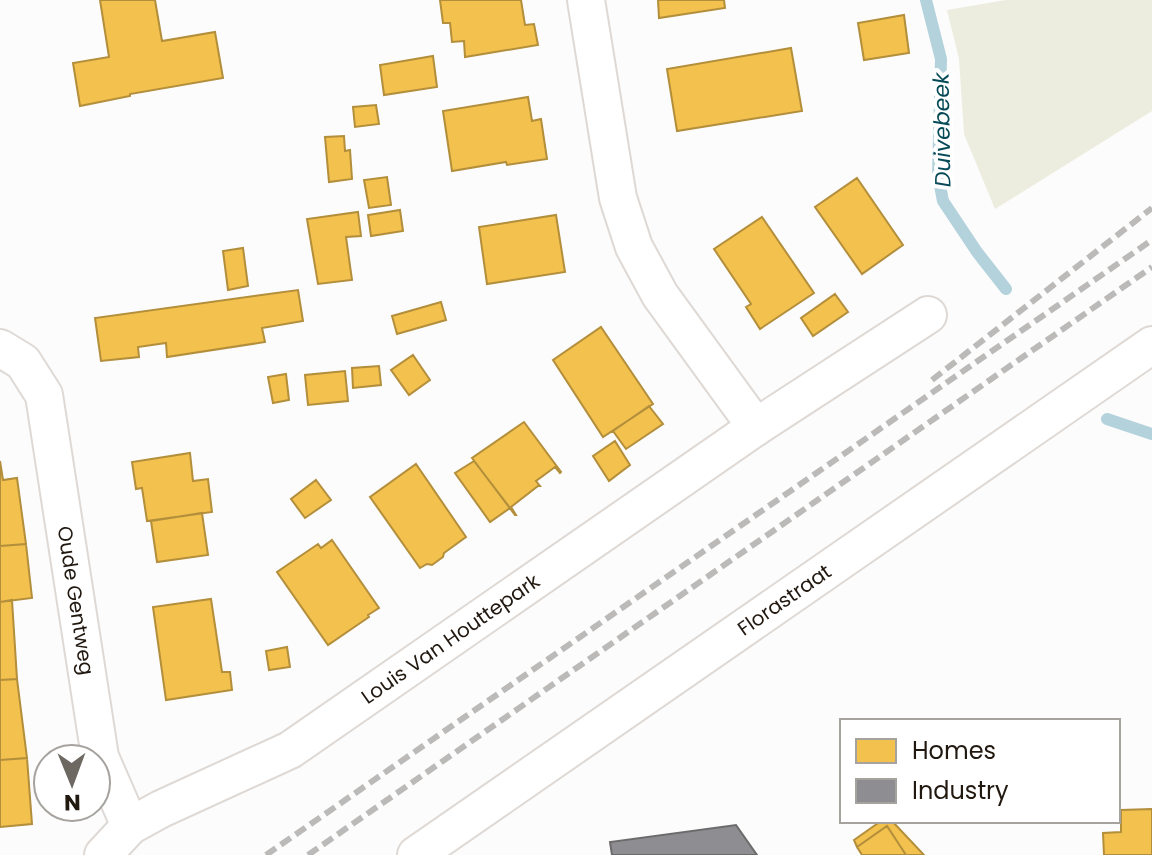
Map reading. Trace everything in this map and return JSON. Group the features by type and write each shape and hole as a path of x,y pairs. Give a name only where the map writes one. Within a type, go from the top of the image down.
{"street":[{"path":"586,0 618,198 634,247 660,295 756,427"},
{"name":"Louis Van Houttepark","path":"130,826 290,750 756,427 928,315"},
{"name":"Florastraat","path":"416,855 1152,345"},
{"name":"Oude Gentweg","path":"0,348 23,362 44,395 100,757 130,826"},
{"path":"103,855 130,826"}],"shaded area":[{"path":"1006,0 1152,0 1152,111 995,209 964,134 959,59 947,10"}],"building: Homes":[{"path":"100,0 155,0 162,41 215,32 223,78 80,106 73,63 109,57"},
{"path":"440,0 521,0 525,25 534,24 538,45 465,57 464,41 452,42 450,23 443,23"},
{"path":"658,0 724,0 725,8 659,18"},
{"path":"904,15 909,53 864,60 858,23"},
{"path":"791,48 802,111 677,131 667,69"},
{"path":"433,56 437,87 384,95 380,65"},
{"path":"528,97 532,121 541,119 547,159 452,171 443,111"},
{"path":"376,105 379,124 355,127 353,107"},
{"path":"344,136 345,151 350,150 352,179 329,182 325,137"},
{"path":"387,177 391,205 369,208 364,180"},
{"path":"857,178 903,245 862,274 815,207"},
{"path":"400,210 403,231 371,236 368,215"},
{"path":"358,212 361,236 346,237 352,280 318,284 307,219"},
{"path":"556,215 565,272 487,284 479,227"},
{"path":"762,217 814,293 760,329 746,307 751,304 714,249"},
{"path":"243,248 248,286 228,290 223,251"},
{"path":"298,290 303,321 262,328 265,342 167,357 166,343 138,347 139,357 101,361 95,318"},
{"path":"835,294 848,312 813,336 801,318"},
{"path":"441,302 446,320 397,334 392,316"},
{"path":"601,327 653,404 603,437 553,360"},
{"path":"413,355 430,380 409,395 391,370"},
{"path":"379,366 381,385 353,388 352,368"},
{"path":"345,371 348,401 308,405 305,375"},
{"path":"286,374 289,400 273,403 268,377"},
{"path":"649,406 663,424 626,449 613,431"},
{"path":"524,422 561,472 555,467 536,481 540,486 511,507 515,515 472,458"},
{"path":"615,441 630,465 609,481 593,456"},
{"path":"190,453 193,481 208,479 212,512 147,521 142,488 136,489 132,462"},
{"path":"0,461 3,480 17,478 26,544 0,546"},
{"path":"474,461 510,508 490,522 455,473"},
{"path":"416,464 466,537 432,565 420,568 370,497"},
{"path":"316,480 331,500 305,518 291,499"},
{"path":"202,513 208,555 157,562 151,521"},
{"path":"332,540 379,608 328,645 277,572 318,544 321,548"},
{"path":"26,544 32,598 0,602 0,546"},
{"path":"211,599 222,672 230,672 232,690 166,700 153,607"},
{"path":"12,600 17,679 0,680 0,602"},
{"path":"287,647 290,667 269,670 266,651"},
{"path":"17,679 27,758 0,760 0,680"},
{"path":"27,758 32,824 0,827 0,760"},
{"path":"1152,809 1152,855 1104,855 1103,833 1121,832 1121,810"},
{"path":"878,823 894,823 924,855 906,855 887,826 857,847 854,840"},
{"path":"887,826 906,855 862,855 857,847"}],"building: Industry":[{"path":"736,825 757,855 612,855 610,842"}],"waterway":[{"name":"Duivebeek","path":"926,0 941,59 938,175 943,201 1006,289"},
{"name":"Duivebeek","path":"1107,419 1152,434"}],"railway":[{"path":"932,380 1152,208"},
{"path":"266,855 1152,240"},
{"path":"308,855 1152,267"}]}
